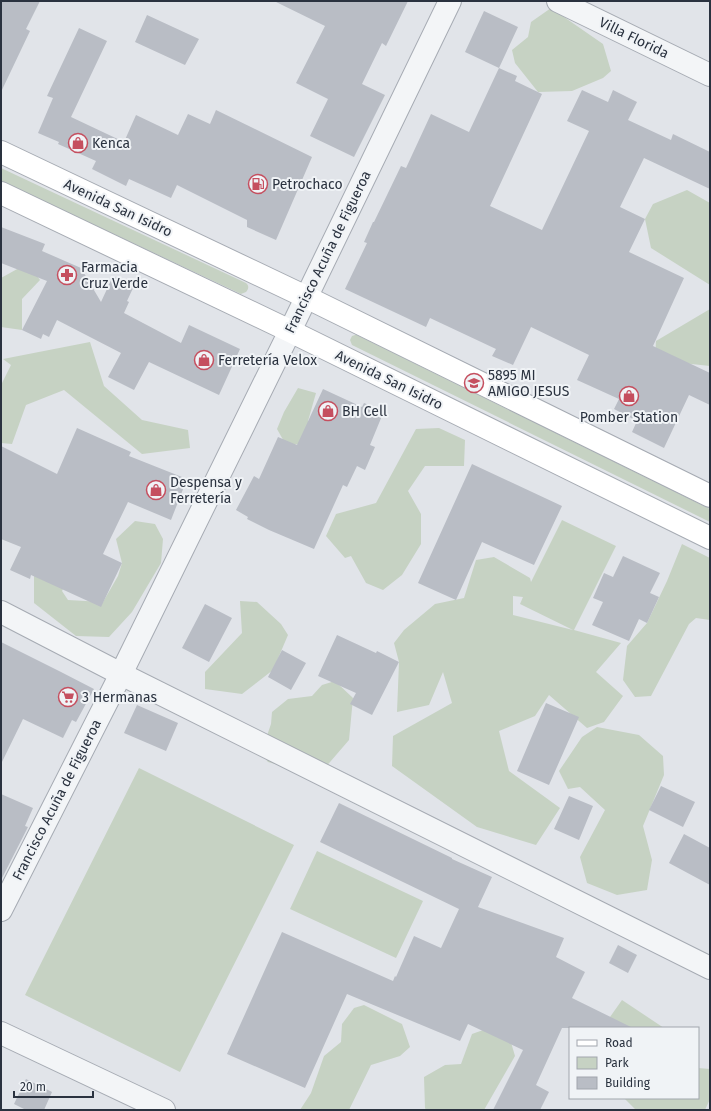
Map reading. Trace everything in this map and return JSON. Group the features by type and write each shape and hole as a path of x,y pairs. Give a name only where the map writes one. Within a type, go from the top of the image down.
{"main road":[{"name":"Avenida San Isidro","path":"1,152 306,297 710,496"},
{"name":"Avenida San Isidro","path":"1,193 290,331 710,538"}],"street":[{"name":"Francisco Acuña de Figueroa","path":"1,910 122,674 450,1"},
{"name":"Villa Florida","path":"558,1 710,75"},
{"path":"1,612 710,968"},
{"path":"1,1033 164,1110"}],"green space":[{"path":"551,8 603,44 611,71 603,78 572,91 538,92 515,63 512,50 528,37 531,22"},
{"path":"1,168 246,283 248,289 246,292 241,294 1,181"},
{"path":"687,190 710,203 710,285 651,248 645,219 653,204"},
{"path":"28,263 40,280 22,299 22,330 1,327 1,278"},
{"path":"710,309 710,366 655,360 656,341"},
{"path":"355,335 710,509 710,522 352,345 350,340 352,336"},
{"path":"90,342 104,386 142,420 188,430 190,448 142,454 64,390 26,405 12,444 1,443 1,385 11,365 3,359"},
{"path":"298,388 316,393 308,421 339,442 286,445 277,429 284,412"},
{"path":"439,428 465,440 464,466 425,466 408,491 421,514 421,544 402,575 383,590 366,583 351,556 345,558 326,536 336,514 376,503 416,429"},
{"path":"562,520 616,546 574,630 621,643 596,672 623,696 604,722 587,728 549,695 535,716 499,731 509,771 560,808 536,845 477,827 392,766 393,736 452,703 443,672 429,705 397,712 399,662 394,643 404,630 435,604 464,598 476,560 494,557 530,578 531,582","holes":["513,596 523,597 520,604 573,630 513,615"]},
{"path":"135,521 155,524 163,539 161,563 132,612 109,637 76,636 34,603 34,572 76,564 62,591 68,600 103,602 118,576 122,563 116,539"},
{"path":"682,544 710,558 710,620 696,618 689,624 651,696 635,697 623,680 627,646 647,623 667,581"},
{"path":"240,601 257,602 281,624 288,635 273,670 242,694 205,689 205,672 242,633"},
{"path":"335,681 353,698 349,740 318,776 268,762 261,753 271,724 272,712 288,699 312,696 322,685"},
{"path":"597,727 639,735 663,756 664,775 643,826 652,860 647,890 617,895 587,883 580,857 605,810 580,787 568,789 559,771 582,737"},
{"path":"139,768 294,845 180,1072 25,995"},
{"path":"317,851 423,901 396,958 290,909"},
{"path":"622,1000 662,1027 606,1027 610,1017"},
{"path":"364,1005 402,1024 410,1047 400,1056 371,1065 349,1110 300,1110 311,1093 324,1056 341,1042 342,1024 354,1008"},
{"path":"486,1029 510,1039 515,1056 484,1110 426,1110 424,1077 445,1065 461,1064 472,1034"},
{"path":"699,1068 710,1069 710,1099 705,1110 636,1110 625,1099 699,1099"}],"building":[{"path":"1,1 40,1 26,29 30,31 1,92"},
{"path":"274,1 408,1 386,46 382,43 362,84 385,95 354,157 310,136 328,99 296,83 325,26"},
{"path":"484,11 518,27 499,68 465,52"},
{"path":"147,15 199,39 185,65 135,42"},
{"path":"79,28 107,41 71,117 124,142 136,115 178,135 188,114 210,124 216,110 312,157 276,240 247,227 247,220 177,185 171,198 129,179 126,186 92,169 96,161 58,144 59,142 38,133 53,98 47,96"},
{"path":"499,68 517,76 515,81 542,94 490,206 542,230 589,131 567,121 582,90 608,102 613,90 637,102 628,120 671,140 673,134 710,152 710,189 644,158 620,207 645,219 629,252 684,278 653,346 710,373 710,405 689,395 664,448 632,432 637,421 614,409 619,399 577,380 589,355 531,327 513,365 492,356 496,349 430,318 426,327 345,289 367,243 364,242 373,222 401,166 406,168 431,114 469,132"},
{"path":"1,227 45,244 42,251 81,268 101,302 113,276 134,286 127,301 129,302 124,313 181,343 189,325 240,349 219,395 149,362 134,390 108,377 121,353 57,320 49,337 43,334 41,339 22,330 47,281 1,263"},
{"path":"323,389 362,407 364,403 384,411 370,445 375,447 365,470 357,466 347,487 343,485 314,549 247,519 248,517 236,510 254,476 259,479 278,437 297,445"},
{"path":"77,428 131,452 129,456 187,479 171,520 128,502 103,554 122,563 101,607 31,575 30,579 10,570 21,547 1,539 1,446 57,474"},
{"path":"472,464 562,506 534,565 482,542 456,600 418,583"},
{"path":"623,556 660,573 650,593 659,597 647,623 639,619 629,641 592,625 603,602 593,598 604,573 613,577"},
{"path":"205,604 232,618 209,662 182,648"},
{"path":"337,635 376,653 377,651 399,662 372,715 350,704 356,693 318,676"},
{"path":"1,642 94,689 76,722 72,720 63,738 23,719 1,764"},
{"path":"282,650 306,663 291,690 268,677"},
{"path":"546,703 579,717 549,785 517,771"},
{"path":"137,705 178,723 166,751 124,733"},
{"path":"661,786 695,802 683,827 649,810"},
{"path":"1,794 33,808 25,826 28,827 1,880"},
{"path":"569,796 593,806 579,840 554,829"},
{"path":"339,803 452,859 492,877 478,907 564,938 556,957 585,972 572,998 631,1027 562,1028 536,1085 549,1092 540,1110 493,1110 523,1050 468,1024 460,1041 347,994 305,1088 227,1054 282,932 393,981 414,936 441,948 459,909 320,842"},
{"path":"684,834 710,848 710,885 669,863"},
{"path":"618,945 637,955 628,973 609,963"},
{"path":"26,1079 52,1092 44,1110 26,1110 14,1104"}],"place":[{"name":"Kenca","path":"78,143"},
{"name":"Petrochaco","path":"258,184"},
{"name":"Farmacia Cruz Verde","path":"67,275"},
{"name":"Ferretería Velox","path":"204,360"},
{"name":"5895 MI AMIGO JESUS","path":"474,383"},
{"name":"Pomber Station","path":"629,396"},
{"name":"BH Cell","path":"328,411"},
{"name":"Despensa y Ferretería","path":"156,490"},
{"name":"3 Hermanas","path":"68,697"}]}
